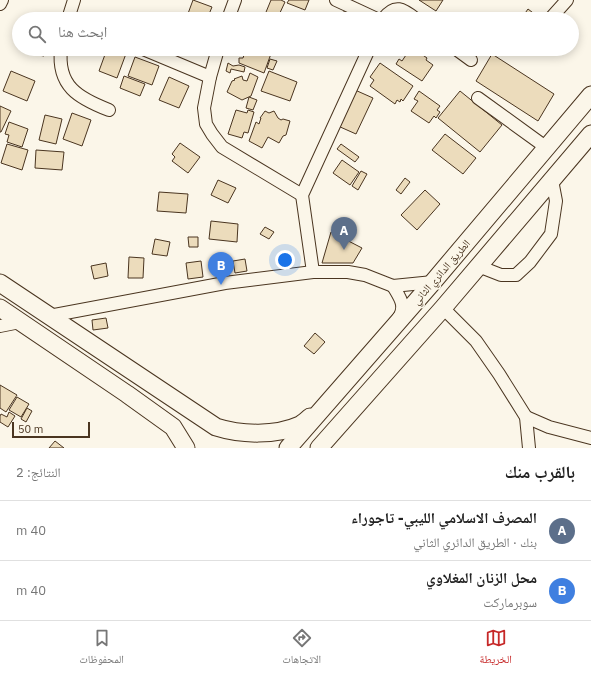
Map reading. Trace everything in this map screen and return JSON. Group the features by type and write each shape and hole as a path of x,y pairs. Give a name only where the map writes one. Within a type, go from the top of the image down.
{"highway":[{"name":"الطريق الدائري الثاني","path":"288,448 433,282 591,95"},
{"path":"319,448 443,308 591,134"},
{"path":"0,283 216,427 230,432 258,433 279,430 300,425 319,412"},
{"path":"0,308 173,427 186,448"},
{"path":"127,394 139,376"}],"street":[{"path":"0,4 2,0"},
{"path":"71,12 74,0"},
{"path":"231,12 235,0"},
{"path":"336,0 363,12"},
{"path":"556,12 567,0"},
{"path":"390,12 394,9 404,10 407,12"},
{"path":"60,56 62,74 68,86 78,96 109,110"},
{"path":"159,56 210,78"},
{"path":"216,56 204,108 206,124 212,134 222,147 302,195"},
{"path":"313,272 302,195 366,56"},
{"path":"466,56 471,60"},
{"path":"478,98 547,148"},
{"path":"478,266 501,275 516,275 530,262 551,234 556,201 552,180"},
{"path":"49,316 226,283 313,272 348,272 365,275 393,286 433,282"},
{"path":"387,334 402,313 400,298 393,286"},
{"path":"443,308 476,341 526,417 529,448"},
{"path":"0,326 20,322"},
{"path":"526,417 549,427 591,438"}],"building":[{"path":"193,0 212,7 210,12 189,12"},
{"path":"271,0 281,0 285,2 280,12 266,12"},
{"path":"289,0 309,0 305,10 287,3"},
{"path":"419,0 443,0 436,11"},
{"path":"346,8 352,12 344,12"},
{"path":"104,56 125,56 117,78 99,71"},
{"path":"244,56 270,56 264,73 239,63 239,58 243,58"},
{"path":"405,56 424,56 427,58 426,60 433,65 422,81 396,64 399,59 402,61"},
{"path":"491,56 495,56 554,94 538,121 476,81"},
{"path":"135,57 159,66 152,85 128,76"},
{"path":"270,59 277,61 273,70 267,68"},
{"path":"228,63 233,66 239,65 245,67 244,72 231,69 230,73 226,71"},
{"path":"380,63 413,86 403,101 401,99 400,102 397,100 395,104 370,86 374,80 370,77"},
{"path":"11,71 35,81 27,101 3,91"},
{"path":"269,71 297,82 290,101 261,91"},
{"path":"250,73 258,77 251,96 242,100 227,92 232,81 235,80 234,79 242,76 243,80 247,81"},
{"path":"124,76 145,84 140,96 120,88"},
{"path":"169,77 189,86 179,108 159,100"},
{"path":"355,90 373,98 356,134 338,126"},
{"path":"419,91 440,106 437,110 440,112 436,118 434,116 429,123 411,111 418,101 414,99"},
{"path":"460,91 502,125 480,152 438,118"},
{"path":"249,97 257,100 253,110 246,108"},
{"path":"0,106 11,111 1,132 0,132"},
{"path":"236,110 247,113 248,110 254,112 248,133 244,132 242,138 228,134"},
{"path":"265,111 269,113 274,111 281,120 283,119 290,121 286,135 283,136 279,143 268,137 262,148 249,141 256,122 259,124 260,118"},
{"path":"72,113 91,120 82,146 63,139"},
{"path":"45,115 62,119 56,144 39,140"},
{"path":"9,122 28,129 22,147 7,142 9,135 5,134"},
{"path":"445,134 476,158 463,174 432,150"},
{"path":"180,143 200,157 188,173 172,161 175,157 172,154"},
{"path":"7,144 28,150 22,170 1,163"},
{"path":"341,144 359,157 355,162 337,149"},
{"path":"36,150 64,152 62,170 35,168"},
{"path":"342,160 359,172 350,185 333,173"},
{"path":"361,171 367,174 358,190 352,186"},
{"path":"405,178 410,182 401,194 396,190"},
{"path":"218,180 236,188 228,203 211,195"},
{"path":"425,190 440,204 417,230 401,215"},
{"path":"159,192 188,194 186,213 157,211"},
{"path":"211,221 238,224 237,242 209,239"},
{"path":"265,227 274,232 269,239 260,234"},
{"path":"331,232 362,248 353,263 322,263"},
{"path":"188,237 198,237 198,247 189,247"},
{"path":"155,239 170,242 167,256 152,254"},
{"path":"129,257 144,258 143,278 128,278"},
{"path":"245,259 247,271 235,273 233,261"},
{"path":"201,261 203,277 188,279 186,263"},
{"path":"106,263 108,276 94,279 91,266"},
{"path":"106,318 108,328 93,330 92,320"},
{"path":"315,333 325,342 314,354 304,346"},
{"path":"0,385 17,395 6,412 0,408"},
{"path":"17,397 29,404 21,417 9,410"},
{"path":"27,408 32,411 26,422 21,419"},
{"path":"9,412 15,416 8,427 0,422 0,416 1,414 7,417"},
{"path":"55,441 64,448 49,448"}],"place":[{"name":"المصرف الاسلامي الليبي- تاجوراء","path":"344,250"},
{"name":"محل الزنان المغلاوي","path":"221,285"}]}
